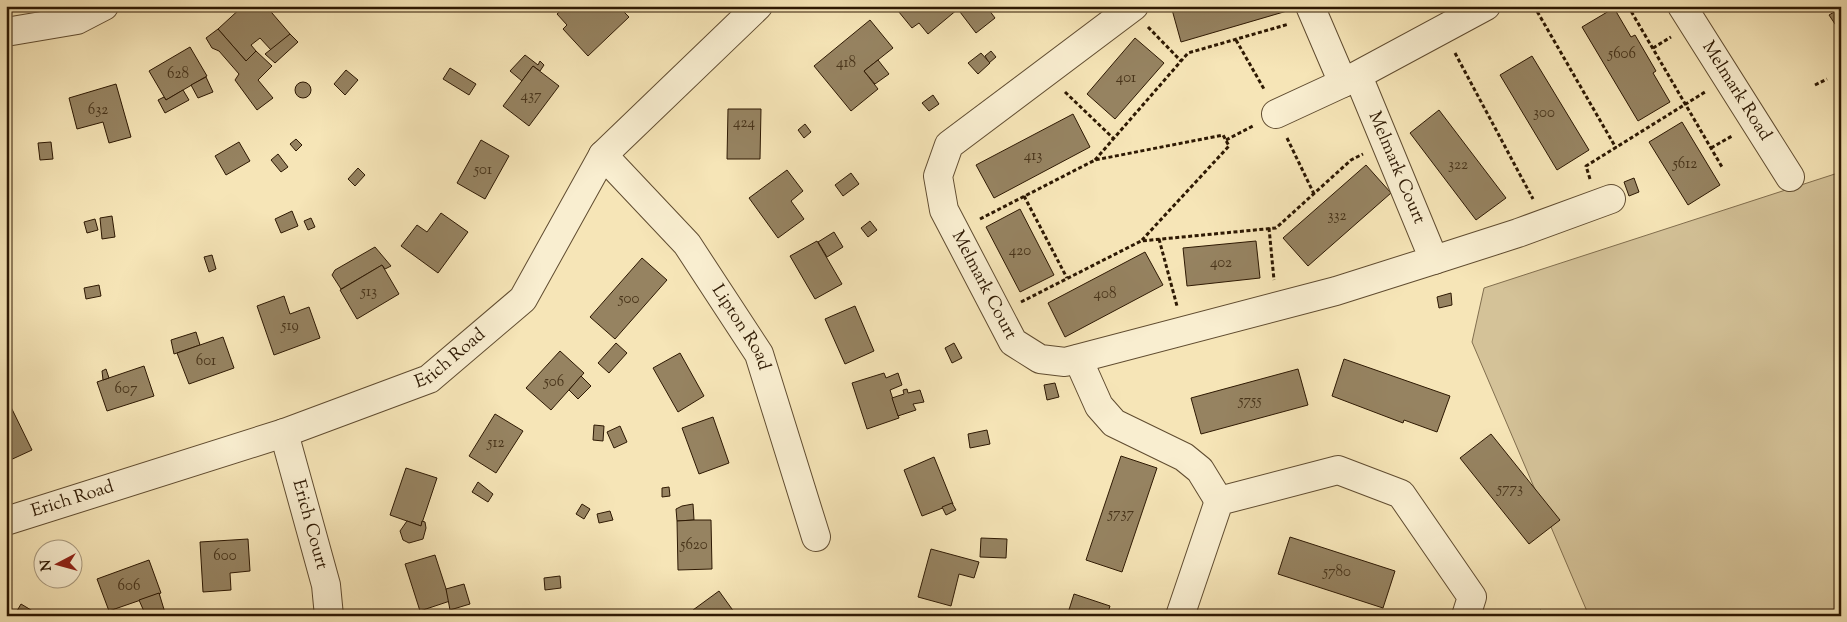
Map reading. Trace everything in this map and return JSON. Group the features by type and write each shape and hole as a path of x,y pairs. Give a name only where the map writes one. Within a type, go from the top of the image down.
{"street":[{"path":"6,32 77,20 104,6"},
{"name":"Erich Road","path":"6,521 284,434 430,379 523,299 603,155 758,6"},
{"path":"1276,114 1351,80 1486,6"},
{"name":"Melmark Road","path":"1682,6 1790,177"},
{"name":"Melmark Court","path":"1303,14 1351,80 1434,260"},
{"name":"Melmark Court","path":"1140,16 950,145 938,176 944,210 1013,342 1040,359 1065,362 1336,291 1518,234 1601,190"},
{"name":"Lipton Road","path":"603,155 687,244 759,354 816,537"},
{"path":"1078,358 1099,406 1114,423 1184,457 1200,470 1219,501"},
{"name":"Erich Court","path":"284,434 326,585 329,616"},
{"path":"1219,501 1338,470 1401,494 1472,597 1466,616"},
{"path":"1180,616 1219,501"}],"path":[{"path":"1534,6 1616,148"},
{"path":"1628,6 1722,167"},
{"path":"1095,160 1188,53 1236,40 1303,14"},
{"path":"1140,16 1181,60"},
{"path":"1653,48 1676,34"},
{"path":"1236,40 1253,68"},
{"path":"1452,48 1534,200"},
{"path":"1816,86 1827,79"},
{"path":"1601,190 1586,166 1709,89"},
{"path":"1065,91 1113,138"},
{"path":"1711,148 1736,133"},
{"path":"978,220 1095,160 1223,135 1229,146 1141,241"},
{"path":"1226,140 1231,137"},
{"path":"1014,305 1141,241 1276,228 1352,160 1369,150"},
{"path":"1299,161 1314,194"},
{"path":"1024,196 1067,278"},
{"path":"1269,228 1275,288"},
{"path":"1159,239 1179,314"}],"shaded area":[{"path":"1841,172 1841,616 1589,616 1472,342 1484,288"}],"building":[{"path":"243,6 266,6 290,34 272,51 260,38 251,45 256,51 246,61 218,29"},
{"path":"566,6 618,6 629,17 588,56 563,29 567,25 557,14"},
{"path":"894,6 955,6 958,9 928,34 919,23 912,28"},
{"path":"967,6 986,6 995,18 976,33 960,12"},
{"path":"1171,6 1286,6 1287,11 1181,42"},
{"path":"1614,8 1631,37 1635,35 1656,71 1653,73 1670,102 1638,121 1582,27"},
{"path":"1841,8 1841,33 1829,15"},
{"path":"870,20 893,48 864,71 878,89 851,111 814,66"},
{"path":"218,29 246,61 256,51 272,66 258,80 273,98 257,110 235,80 239,74 219,51 212,48 206,38"},
{"path":"290,34 298,42 275,63 265,54"},
{"path":"1135,38 1164,63 1115,119 1087,94"},
{"path":"190,47 207,76 166,100 149,71"},
{"path":"991,51 996,57 989,63 985,56"},
{"path":"981,53 990,63 978,74 968,63"},
{"path":"525,55 538,65 540,61 544,65 540,71 533,66 522,81 510,71"},
{"path":"1532,56 1589,150 1557,170 1500,75"},
{"path":"878,60 889,74 875,84 864,71"},
{"path":"533,66 559,86 529,126 503,106"},
{"path":"450,68 476,84 469,95 443,79"},
{"path":"346,70 358,80 345,95 334,84"},
{"path":"206,77 213,92 198,98 191,85"},
{"path":"300,82 306,82 311,87 309,96 300,98 295,93 295,87"},
{"path":"116,84 131,137 109,143 103,122 77,129 69,98"},
{"path":"183,90 189,100 165,113 158,100 164,97 166,100"},
{"path":"933,95 939,104 929,111 922,103"},
{"path":"728,109 761,109 760,159 727,159"},
{"path":"1439,110 1506,198 1476,220 1410,133"},
{"path":"1073,114 1090,147 994,198 976,165"},
{"path":"1682,122 1720,185 1688,205 1649,142"},
{"path":"805,124 811,132 804,138 798,130"},
{"path":"296,139 302,145 296,151 290,144"},
{"path":"481,140 509,156 485,199 457,183"},
{"path":"51,142 53,159 40,160 38,143"},
{"path":"239,142 250,161 226,175 215,156"},
{"path":"278,154 288,167 281,172 271,160"},
{"path":"1366,165 1391,193 1308,266 1283,238"},
{"path":"358,168 365,175 355,186 348,179"},
{"path":"787,170 803,191 791,201 804,219 778,238 749,198"},
{"path":"851,173 859,184 843,196 835,185"},
{"path":"1634,178 1639,192 1629,196 1624,182"},
{"path":"1020,209 1054,275 1020,292 986,227"},
{"path":"292,211 298,226 281,233 275,219"},
{"path":"441,213 468,232 438,273 401,246 417,225 427,232"},
{"path":"112,216 115,237 102,239 100,218"},
{"path":"311,218 315,227 308,230 304,221"},
{"path":"95,219 98,230 87,233 84,222"},
{"path":"870,221 877,230 868,237 861,228"},
{"path":"834,232 843,247 827,257 818,242"},
{"path":"817,241 842,284 815,299 790,256"},
{"path":"1256,241 1260,278 1187,286 1183,248"},
{"path":"375,247 391,266 385,269 382,265 341,289 332,275 335,270"},
{"path":"1145,252 1163,285 1065,337 1048,303"},
{"path":"212,255 216,269 209,272 204,257"},
{"path":"642,258 667,280 615,339 590,317"},
{"path":"382,265 399,294 357,319 340,290"},
{"path":"99,285 101,296 86,299 84,288"},
{"path":"1451,293 1452,305 1439,308 1437,297"},
{"path":"284,296 290,314 309,307 320,338 274,355 257,306"},
{"path":"855,306 874,351 845,364 825,319"},
{"path":"196,332 200,345 174,354 171,340"},
{"path":"223,337 234,368 189,384 177,353"},
{"path":"616,343 627,353 609,373 598,363"},
{"path":"954,343 962,358 952,363 945,348"},
{"path":"560,351 584,373 551,410 526,388"},
{"path":"680,353 704,396 678,412 653,368"},
{"path":"1344,359 1450,396 1437,432 1404,420 1403,423 1332,396"},
{"path":"144,366 154,396 107,411 97,382"},
{"path":"106,369 109,378 103,380 102,371"},
{"path":"1298,369 1308,405 1201,434 1191,398"},
{"path":"884,373 886,378 898,373 902,385 890,390 899,418 867,429 852,383"},
{"path":"581,376 591,386 578,399 569,390"},
{"path":"1055,383 1059,397 1047,400 1044,385"},
{"path":"907,389 908,393 920,390 924,402 913,404 916,410 898,416 892,398 904,394 903,390"},
{"path":"8,401 32,450 6,462 6,402"},
{"path":"495,414 523,431 496,473 469,456"},
{"path":"713,417 729,463 699,474 682,428"},
{"path":"594,425 604,426 603,441 593,440"},
{"path":"620,426 627,442 614,448 607,432"},
{"path":"987,430 990,444 970,448 968,434"},
{"path":"1491,434 1560,520 1529,544 1460,458"},
{"path":"1121,456 1157,468 1122,572 1086,560"},
{"path":"934,457 953,504 922,516 904,470"},
{"path":"406,468 437,478 421,526 390,515"},
{"path":"478,482 493,494 488,502 472,492"},
{"path":"669,487 670,496 662,497 662,488"},
{"path":"952,503 956,510 946,515 942,507"},
{"path":"582,504 590,509 584,519 576,514"},
{"path":"693,504 694,520 677,521 676,509"},
{"path":"610,511 613,520 599,523 597,514"},
{"path":"711,520 712,569 678,570 677,521"},
{"path":"407,521 421,526 422,521 425,522 426,528 423,539 409,543 403,540 400,531"},
{"path":"1290,537 1395,571 1383,608 1278,574"},
{"path":"981,538 1007,539 1006,558 980,557"},
{"path":"248,539 250,571 230,573 231,590 203,592 200,542"},
{"path":"931,549 979,562 974,578 959,574 951,606 918,597"},
{"path":"435,555 450,601 420,611 405,564"},
{"path":"149,560 161,593 109,611 97,579"},
{"path":"560,576 561,588 545,590 544,578"},
{"path":"464,584 470,604 450,610 446,589"},
{"path":"719,591 737,616 697,616 693,610"},
{"path":"159,593 166,616 146,616 139,600"},
{"path":"1074,594 1110,606 1107,616 1067,616"},
{"path":"21,604 41,616 14,616"},
{"path":"1540,610 1557,616 1538,616"}]}
